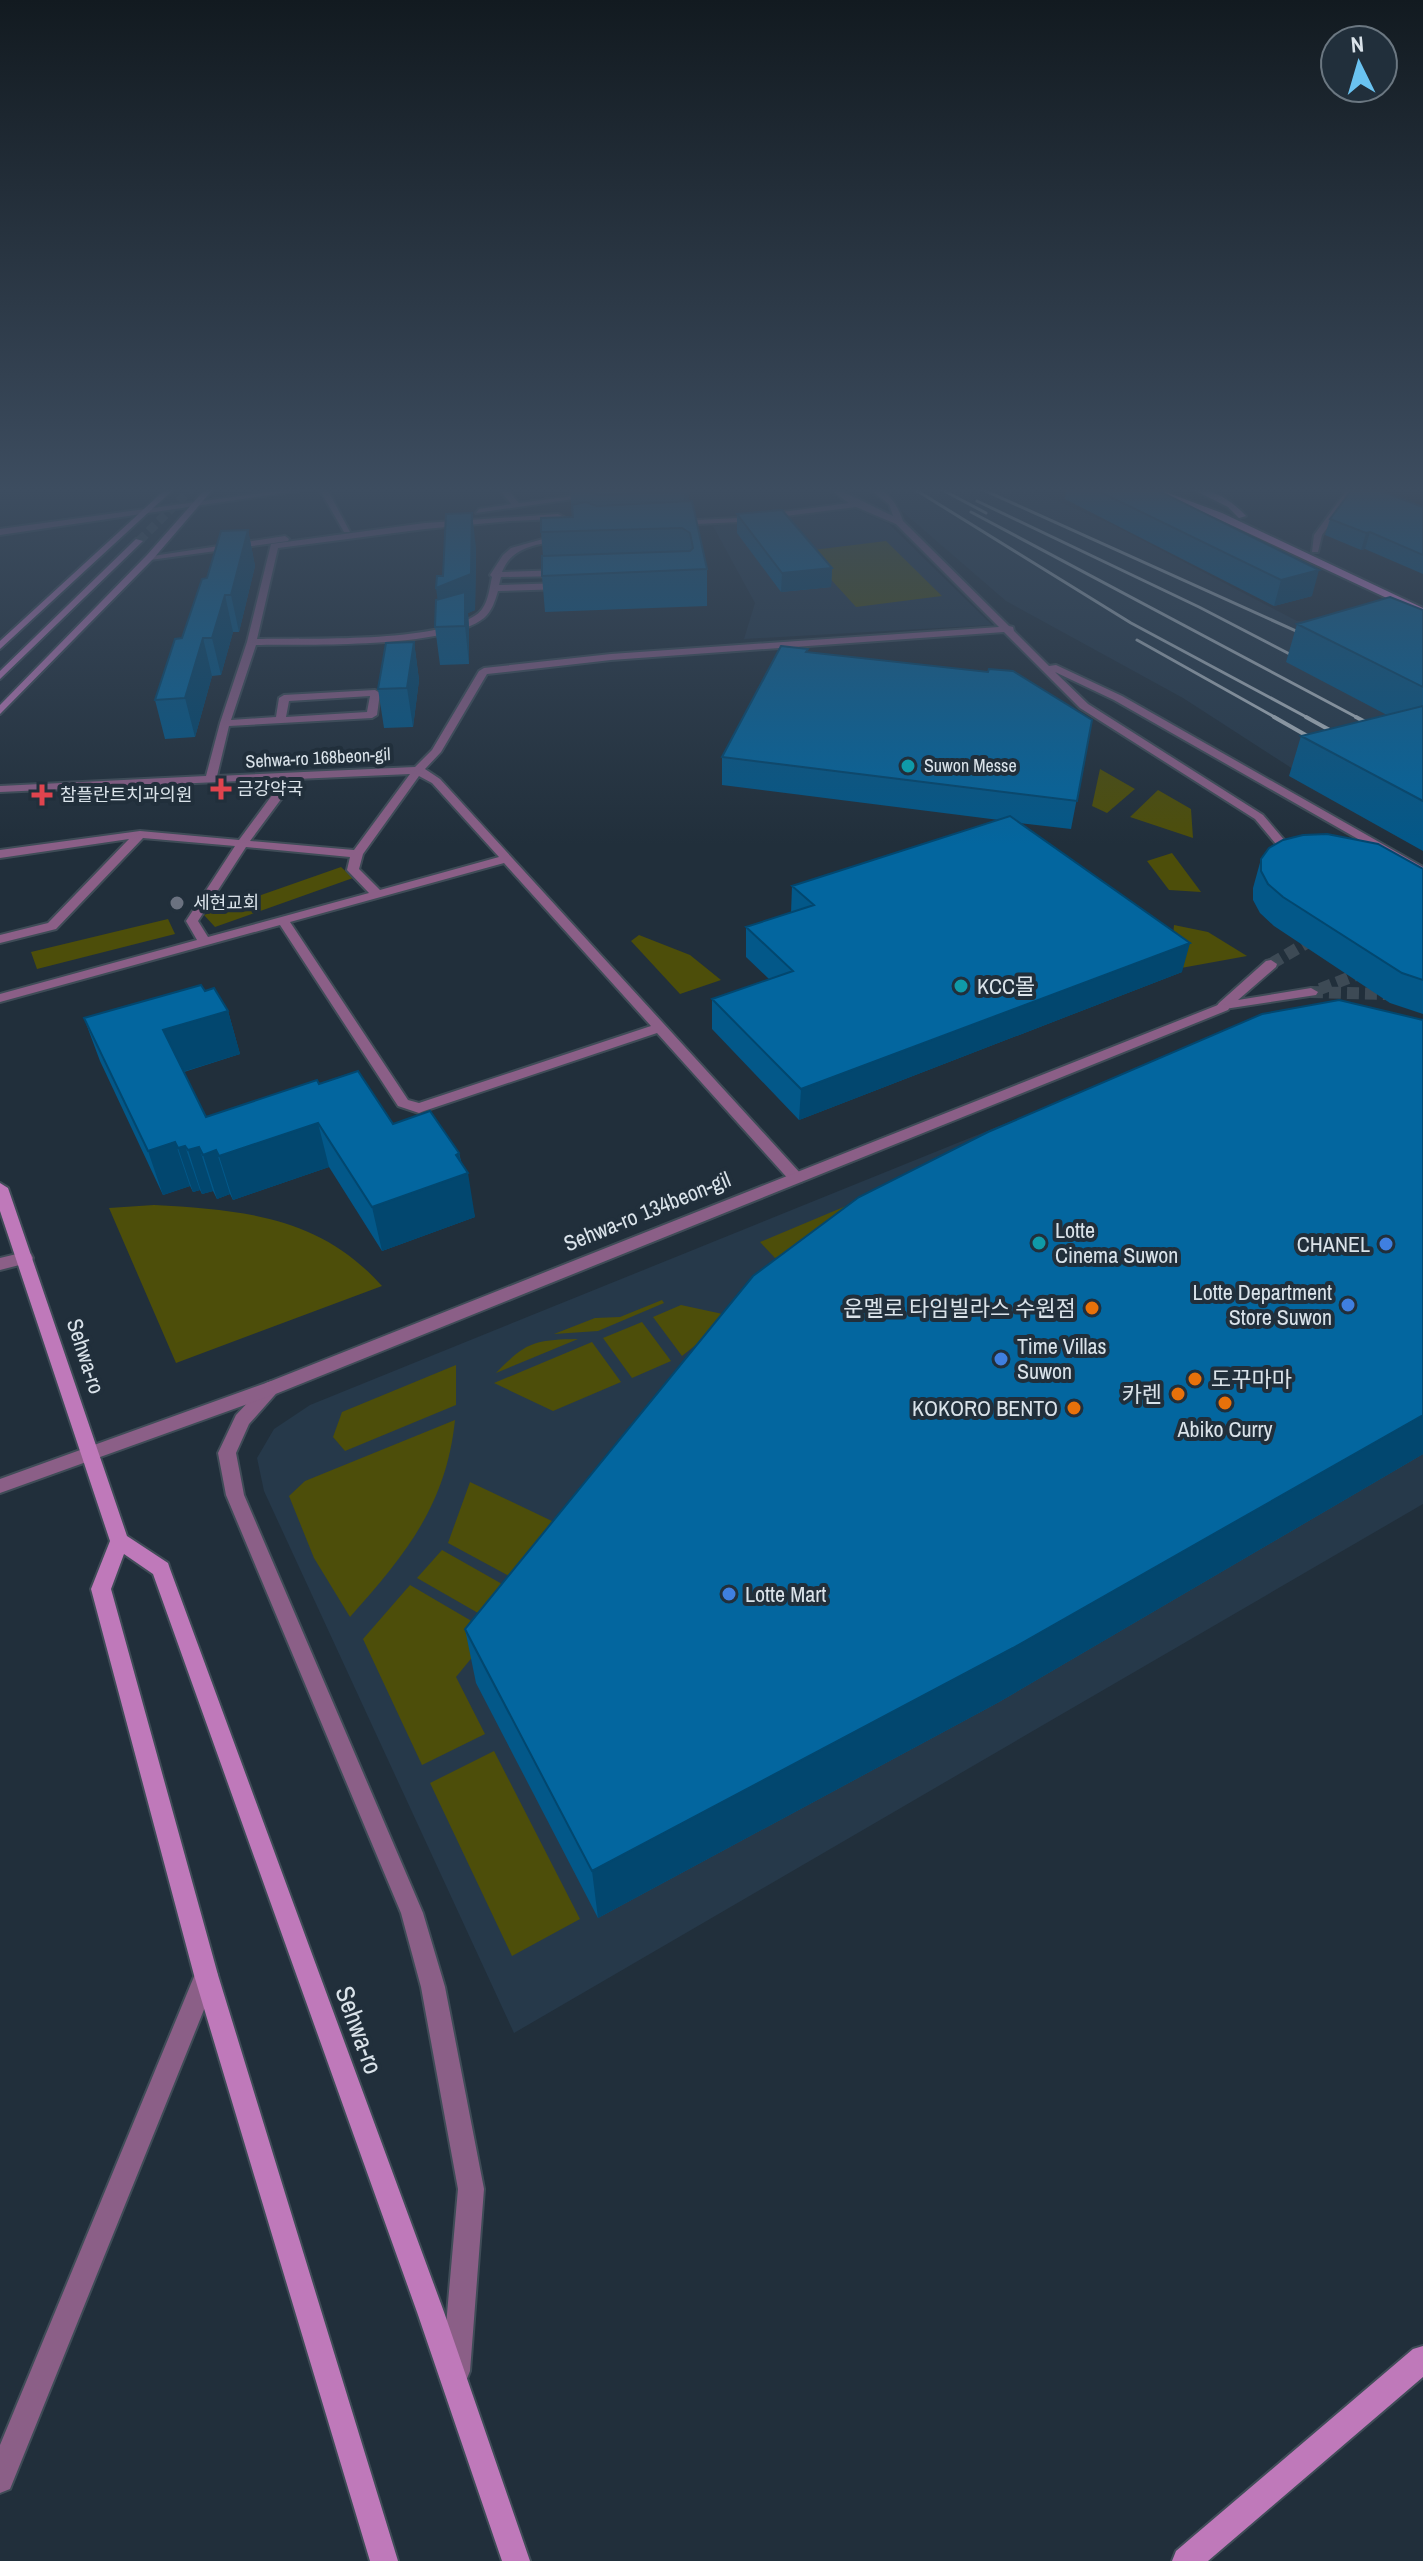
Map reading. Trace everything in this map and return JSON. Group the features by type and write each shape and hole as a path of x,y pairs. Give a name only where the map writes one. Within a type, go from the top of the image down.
{"main road":[{"path":"0,646 43,607"},
{"path":"0,676 72,607"},
{"path":"0,711 102,607"},
{"name":"Sehwa-ro","path":"0,1188 87,1454 119,1541 161,1569 267,1870 455,2377 516,2561"},
{"path":"119,1541 101,1589 206,1975 384,2561"},
{"path":"1186,2561 1423,2359"}],"street":[{"path":"211,779 260,607"},
{"path":"252,642 427,635 478,617 488,607"},
{"path":"987,607 1084,706 1259,817 1285,848"},
{"name":"Sehwa-ro 168beon-gil","path":"0,789 418,770 436,752 484,671 727,648 1010,629"},
{"path":"1044,663 1118,698 1423,872"},
{"path":"225,723 372,715 375,693 284,698 281,719"},
{"path":"1084,706 1089,699 1118,698"},
{"path":"378,895 353,870 357,854 418,770 436,781 796,1178"},
{"path":"205,943 192,921 242,844 293,775"},
{"path":"0,854 140,834 357,854"},
{"path":"0,939 52,926 140,834"},
{"path":"0,998 506,859"},
{"path":"284,922 403,1103 419,1108 659,1028"},
{"path":"1223,1007 1271,964"},
{"path":"1223,1007 1311,992"},
{"name":"Sehwa-ro 134beon-gil","path":"0,1486 272,1388 1223,1007"},
{"path":"0,1264 25,1258"},
{"path":"272,1388 242,1420 227,1453 235,1495 412,1913 433,1987 471,2189 455,2377"},
{"path":"0,2479 206,1975"}],"shaded area":[{"path":"754,607 973,607 992,625 744,639"},
{"path":"1016,607 1269,607 1297,621 1359,615 1423,642 1355,809 1183,698"},
{"path":"1100,769 1135,789 1107,813 1092,806"},
{"path":"1158,790 1191,809 1193,838 1130,817"},
{"path":"1172,853 1201,892 1169,890 1147,861"},
{"path":"341,867 353,878 215,927 204,915"},
{"path":"168,919 175,934 37,969 31,952"},
{"path":"1174,925 1208,932 1247,956 1170,970"},
{"path":"639,935 690,955 721,980 680,994 631,941"},
{"path":"1276,1014 1423,1050 1423,1504 514,2033 264,1491 257,1458 274,1429 310,1405"},
{"path":"865,1198 838,1231 775,1258 760,1242"},
{"path":"154,1205 218,1210 278,1221 333,1245 382,1286 176,1363 109,1208"},
{"path":"662,1300 664,1303 598,1331 554,1334 595,1318 620,1317"},
{"path":"681,1305 732,1316 682,1356 653,1317"},
{"path":"642,1322 671,1361 632,1378 603,1338"},
{"path":"578,1339 496,1373 532,1344"},
{"path":"592,1342 621,1382 553,1411 494,1383"},
{"path":"456,1365 456,1405 345,1451 333,1437 342,1412"},
{"path":"455,1420 443,1478 420,1528 350,1617 314,1558 289,1496 305,1481"},
{"path":"470,1482 575,1532 531,1588 448,1543"},
{"path":"442,1550 523,1596 499,1625 417,1578"},
{"path":"410,1585 492,1633 456,1677 485,1734 422,1765 363,1639"},
{"path":"494,1751 580,1919 512,1956 430,1783"}],"building":[{"path":"193,607 222,607 212,638 203,638 185,698 155,700 175,639 182,638"},
{"path":"436,607 465,607 465,626 435,627"},
{"path":"1357,607 1414,607 1423,610 1423,687 1297,624"},
{"path":"414,642 407,688 378,689 386,643"},
{"name":"Suwon Messe","path":"781,646 808,649 806,652 988,672 989,669 1013,671 1092,720 1077,801 722,757"},
{"path":"1423,706 1423,801 1301,736"},
{"name":"KCC몰","path":"1010,816 1190,943 801,1089 712,999 793,971 746,927 814,905 792,886"},
{"path":"1327,834 1378,844 1423,869 1423,980 1402,973 1283,897 1268,884 1261,871 1261,859 1269,848 1283,840 1303,835"},
{"path":"201,985 205,991 214,988 228,1011 163,1030 206,1117 317,1080 319,1084 358,1071 393,1124 430,1111 459,1153 456,1155 468,1173 372,1207 318,1123 219,1156 216,1150 203,1155 199,1147 188,1150 185,1146 178,1148 175,1142 148,1151 84,1018"},
{"path":"1339,1000 1423,1020 1423,1415 1013,1648 592,1871 465,1629 753,1276 859,1197 988,1132 1262,1014"}],"tunnel":[{"path":"1271,964 1315,938"},
{"path":"1320,989 1369,970"},
{"path":"1311,992 1423,995"}],"railway":[{"path":"1104,607 1310,719"},
{"path":"1149,607 1360,719"},
{"path":"1198,607 1307,663"},
{"path":"1242,607 1316,640"},
{"path":"1137,640 1278,719"},
{"path":"1274,717 1325,746"},
{"path":"1306,717 1346,739"},
{"path":"1356,717 1423,753"}],"place":[{"name":"Suwon Messe","path":"908,766"},
{"name":"금강약국","path":"221,789"},
{"name":"참플란트치과의원","path":"42,795"},
{"name":"세현교회","path":"177,903"},
{"name":"KCC몰","path":"961,986"},
{"name":"Lotte Cinema Suwon","path":"1039,1243"},
{"name":"CHANEL","path":"1386,1244"},
{"name":"Lotte Department Store Suwon","path":"1348,1305"},
{"name":"운멜로 타임빌라스 수원점","path":"1092,1308"},
{"name":"Time Villas Suwon","path":"1001,1359"},
{"name":"도꾸마마","path":"1195,1379"},
{"name":"카렌","path":"1178,1394"},
{"name":"Abiko Curry","path":"1225,1403"},
{"name":"KOKORO BENTO","path":"1074,1408"},
{"name":"Lotte Mart","path":"729,1594"}]}
